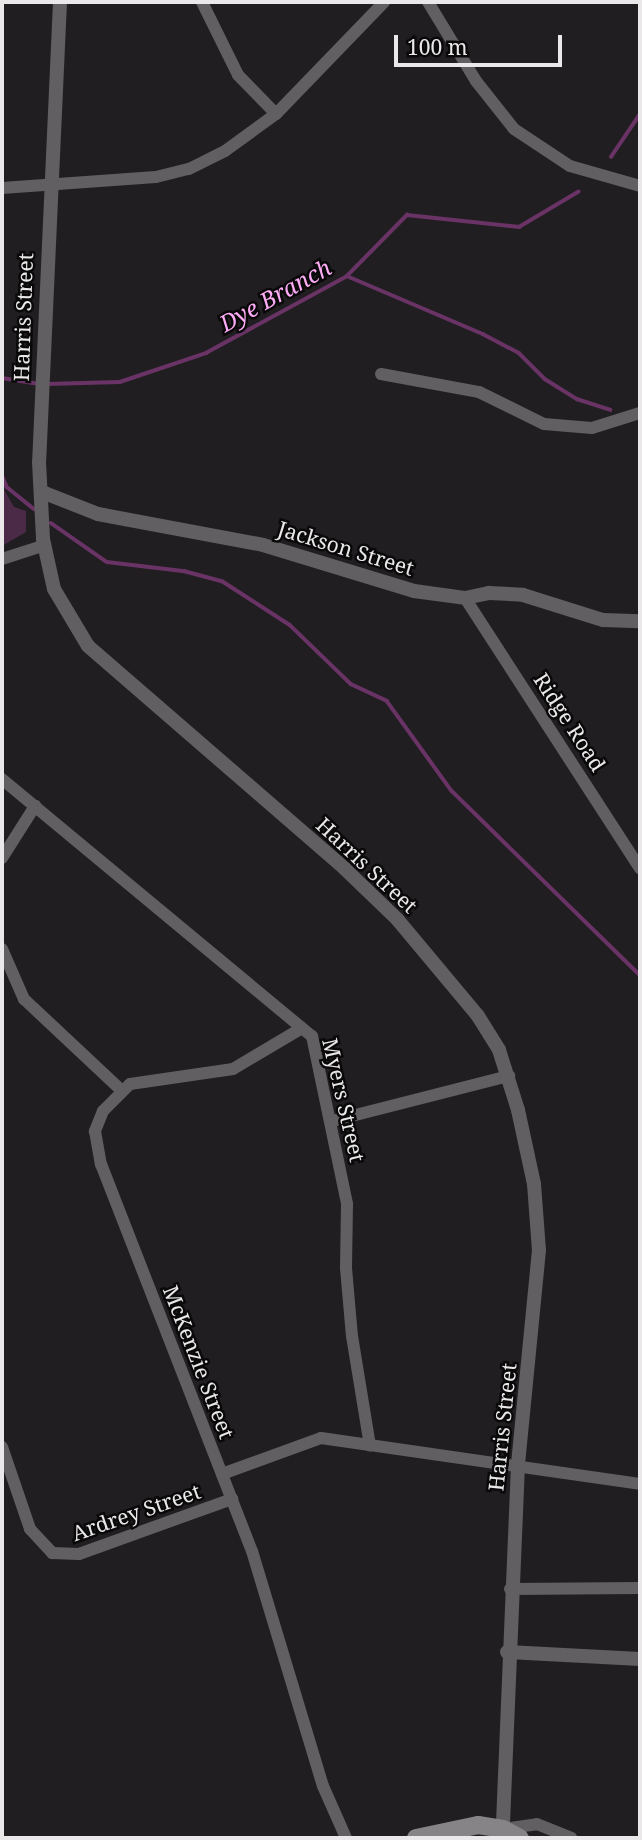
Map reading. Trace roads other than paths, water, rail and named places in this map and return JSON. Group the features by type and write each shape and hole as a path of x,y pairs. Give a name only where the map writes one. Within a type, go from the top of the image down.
{"main road":[{"path":"416,1838 460,1825 503,1829 520,1838"}],"street":[{"name":"Harris Street","path":"60,2 42,391 44,545 54,589 88,646 344,868 397,919 478,1016 509,1076 534,1184 539,1250 518,1465 510,1589 503,1829"},
{"path":"202,2 238,75 276,114"},
{"path":"2,188 156,177 189,169 225,151 276,114 384,2"},
{"path":"428,2 476,81 514,129 570,166 640,186"},
{"path":"381,374 479,392 544,424 592,428 640,413"},
{"name":"Jackson Street","path":"42,492 98,514 230,537 414,591 465,598 489,593 523,595 603,620 640,621"},
{"path":"2,559 44,545"},
{"name":"Ridge Road","path":"465,598 640,868"},
{"name":"Myers Street","path":"2,779 312,1036 332,1121 347,1204 348,1295 370,1446"},
{"path":"2,858 35,806"},
{"path":"2,949 24,999 122,1091 156,1079 204,1077 233,1069 302,1028"},
{"path":"332,1121 509,1076"},
{"name":"McKenzie Street","path":"122,1091 103,1111 95,1131 101,1164 252,1552 323,1786 346,1838"},
{"name":"Ardrey Street","path":"222,1474 321,1438 640,1484"},
{"name":"Ardrey Street","path":"2,1447 30,1529 52,1553 79,1554 232,1499"},
{"path":"510,1589 640,1588"},
{"path":"507,1652 640,1659"},
{"path":"503,1829 537,1824 571,1838"}],"waterway":[{"name":"Dye Branch","path":"611,157 640,114"},
{"name":"Dye Branch","path":"46,384 120,382 206,353 347,276 407,215 519,227 578,192"},
{"path":"347,276 483,334 519,353 545,379 577,399 610,410"},
{"name":"Dye Branch","path":"2,378 38,384"},
{"path":"2,475 7,487 34,509"},
{"path":"51,523 107,562 184,571 222,581 290,625 351,684 387,701 452,791 640,975"}]}
